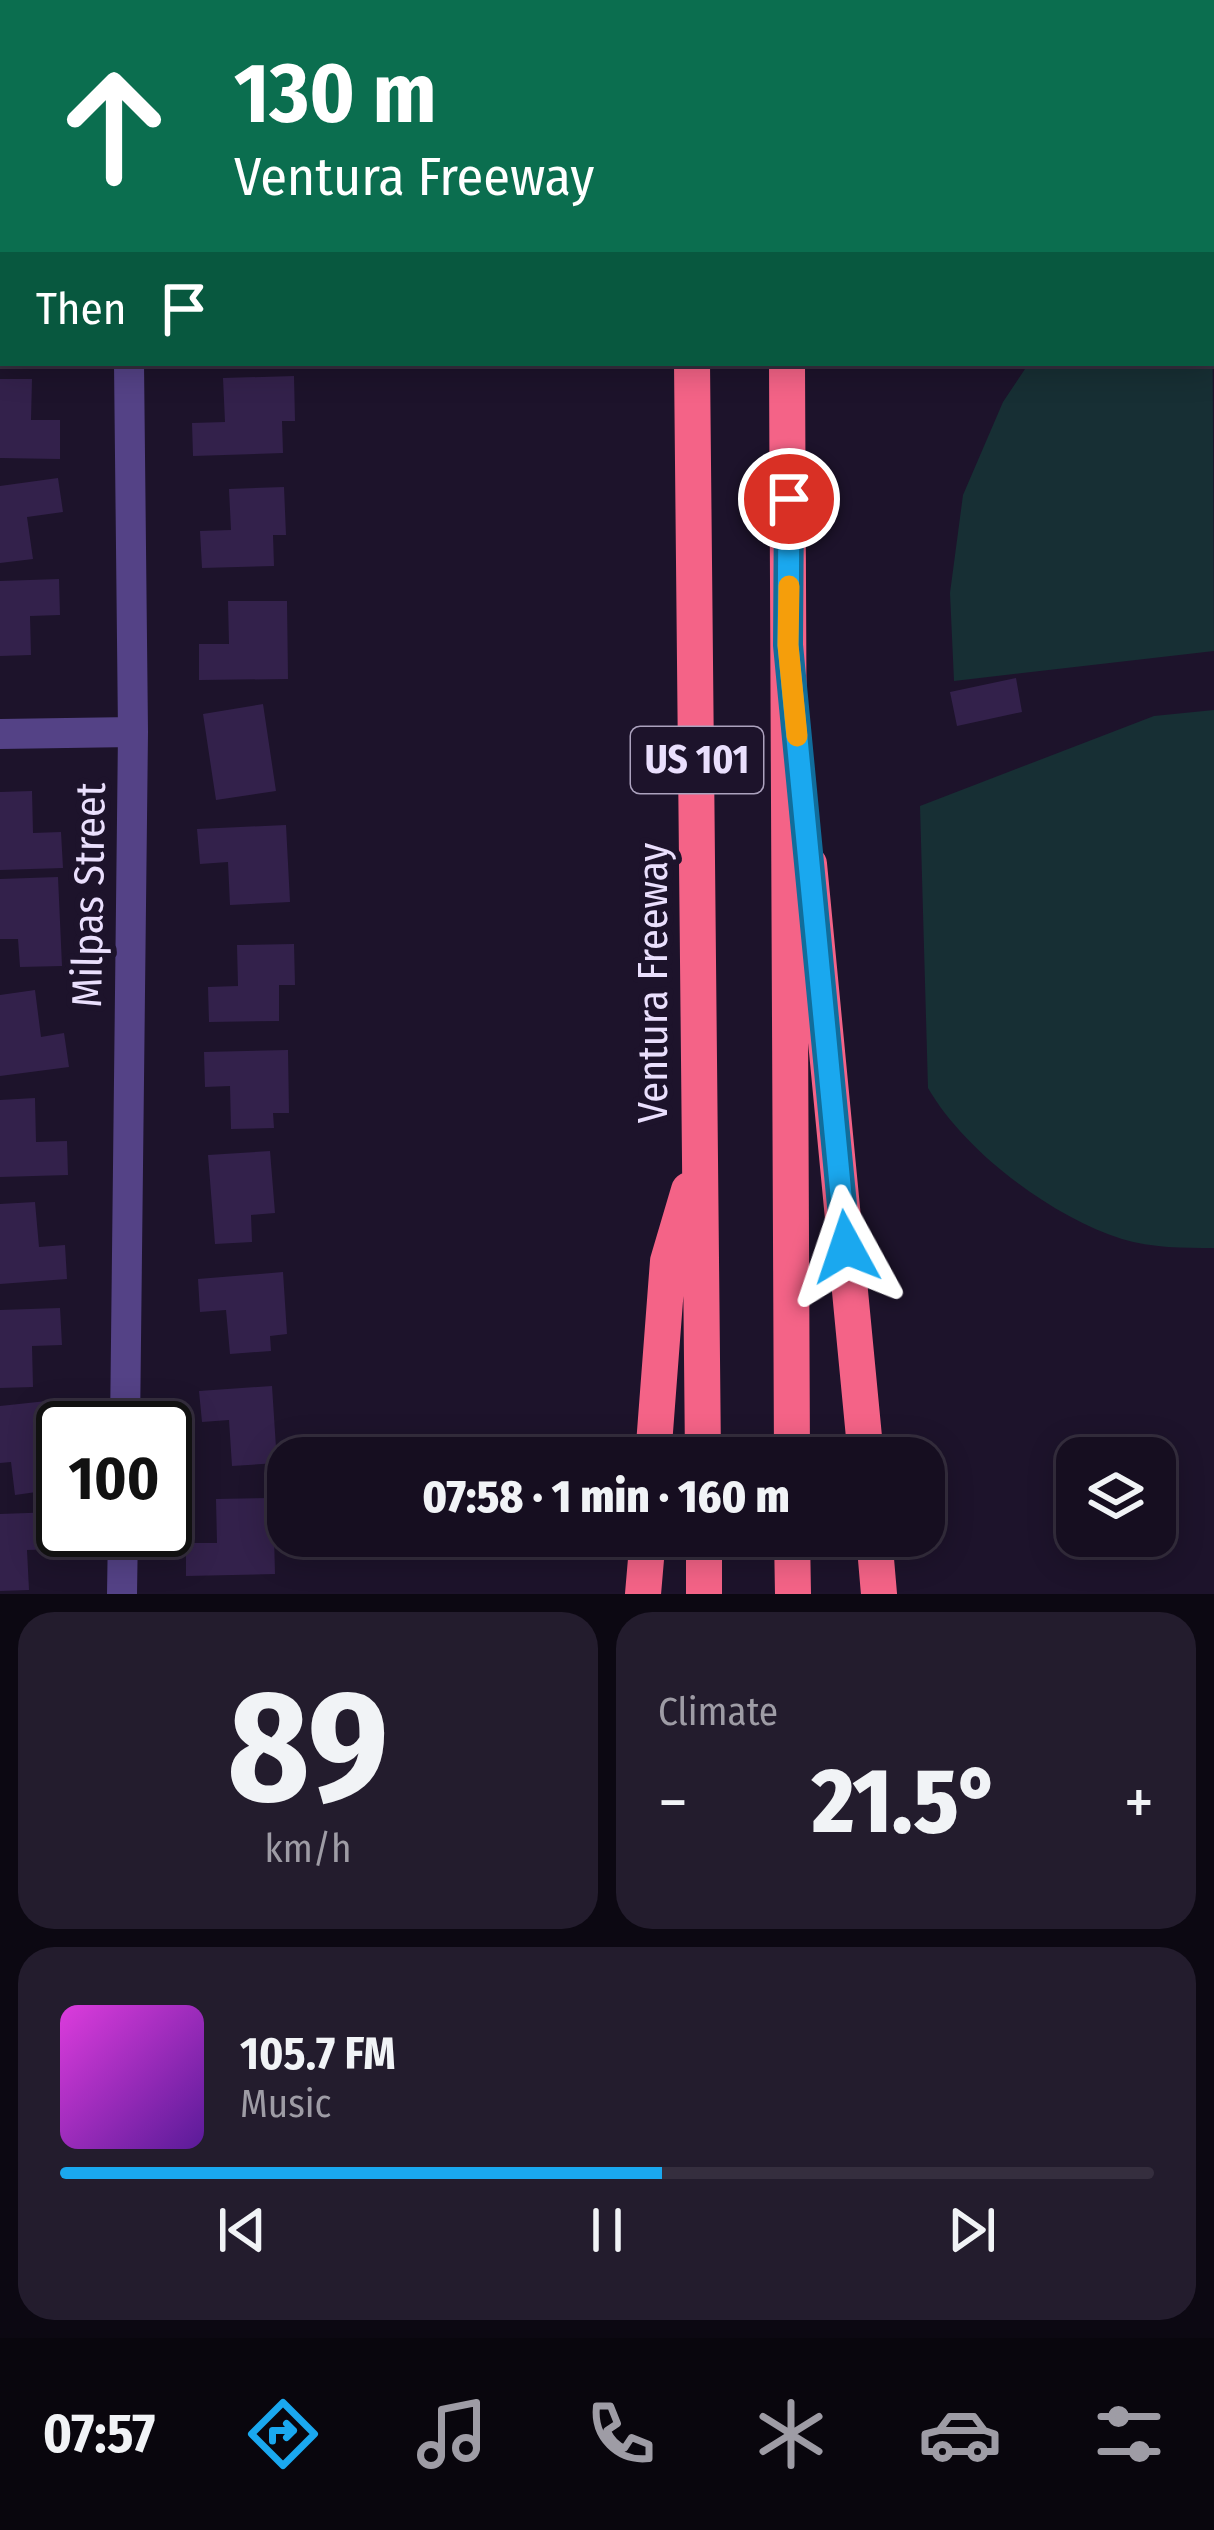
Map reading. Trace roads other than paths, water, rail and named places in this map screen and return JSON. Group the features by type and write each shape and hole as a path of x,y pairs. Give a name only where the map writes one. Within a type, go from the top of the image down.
{"highway":[{"name":"Ventura Freeway","path":"692,366 703,1437"},
{"name":"US 101","path":"787,366 791,1437"},
{"path":"788,645 864,1437"},
{"path":"655,1437 668,1262 699,1158"},
{"path":"643,1594 646,1557"},
{"path":"704,1557 704,1594"},
{"path":"792,1557 793,1594"},
{"path":"876,1557 879,1594"}],"street":[{"name":"Milpas Street","path":"124,1401 133,732 128,366"},
{"path":"0,734 133,732"},
{"path":"122,1594 123,1557"}]}
